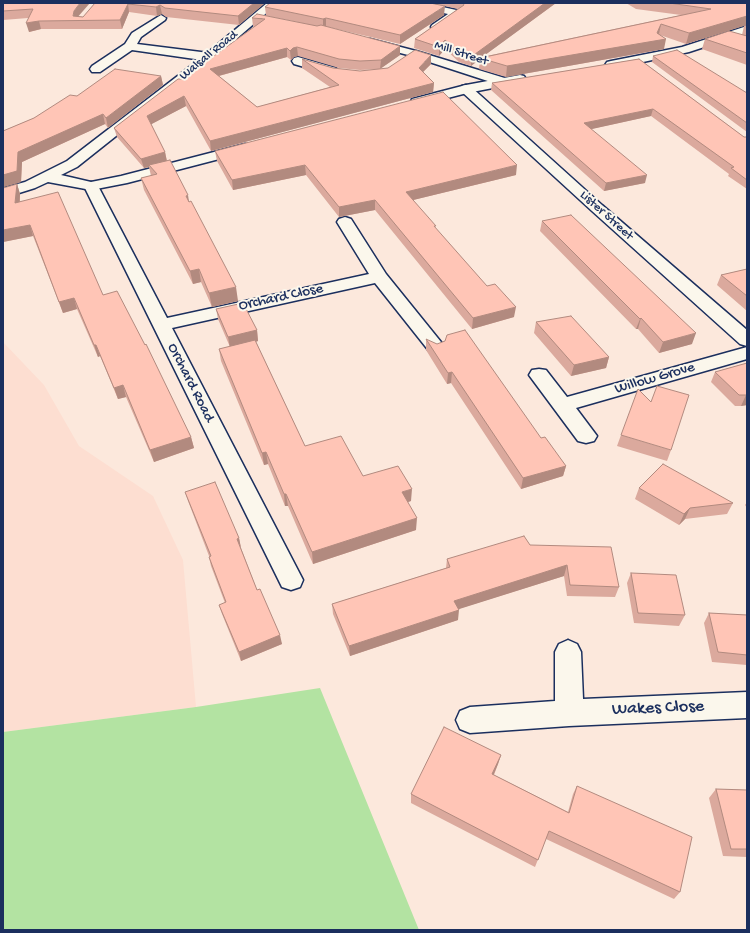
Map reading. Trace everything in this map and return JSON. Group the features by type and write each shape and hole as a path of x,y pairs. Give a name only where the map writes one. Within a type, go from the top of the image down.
{"street":[{"name":"Walsall Road","path":"3,193 48,177 72,164 209,57 273,3"},
{"path":"409,3 457,13 426,34"},
{"path":"96,69 130,46 136,35 161,18"},
{"path":"256,18 271,21"},
{"path":"602,66 685,50 728,37 747,29"},
{"name":"Mill Street","path":"376,32 359,39 407,51 504,82"},
{"path":"728,37 741,41"},
{"path":"130,46 209,57"},
{"path":"639,60 652,70"},
{"path":"298,61 345,73"},
{"path":"408,105 466,90 534,77"},
{"name":"Lister Street","path":"466,90 747,340"},
{"path":"48,177 91,186 160,171 258,144"},
{"name":"Orchard Road","path":"91,186 160,325 291,580"},
{"path":"345,222 379,277 436,347"},
{"name":"Orchard Close","path":"160,325 379,277"},
{"name":"Willow Grove","path":"563,405 747,353"},
{"path":"539,375 586,436"},
{"path":"568,652 569,713"},
{"name":"Wakes Close","path":"470,720 569,713 747,705"}],"shaded area":[{"path":"3,342 44,385 79,446 153,496 183,560 196,707 3,732"}],"green space":[{"path":"320,688 419,930 3,930 3,732 196,707"}],"building":[{"path":"3,3 80,3 74,11 73,16 83,17 95,3 254,3 238,16 165,8 160,5 156,7 128,4 120,20 39,21 26,23 33,9 3,11"},
{"path":"270,3 430,3 445,6 400,35 326,18 323,19 265,7"},
{"path":"463,3 545,3 471,57 460,53 445,40 439,47 415,39 464,5"},
{"path":"669,3 747,3 747,16 689,33 661,24 657,33 666,39 507,66 480,58 711,9"},
{"path":"257,14 317,26 321,25 400,46 381,60 360,61 339,59 297,47 290,51 287,48 210,69 257,107 339,85 302,59 333,68 360,71 388,68 415,50 431,55 419,68 434,83 210,141 184,96 147,116 165,152 141,159 114,128 178,79 182,79 265,19 252,18"},
{"path":"729,31 747,36 747,53 705,39"},
{"path":"677,50 747,93 747,123 653,56"},
{"path":"639,59 744,137 747,137 747,180 731,168 734,167 653,109 584,123 647,175 606,183 492,83"},
{"path":"115,69 161,76 106,118 103,114 18,152 17,171 3,175 3,131 34,118 70,95 77,96"},
{"path":"443,92 517,165 406,192 487,286 495,284 516,307 473,318 375,200 339,207 305,165 232,180 215,151"},
{"path":"170,160 188,195 186,196 189,202 191,201 236,287 209,293 199,269 190,271 141,178 157,174 149,165"},
{"path":"17,184 15,203 58,192 103,295 117,291 145,345 146,344 191,437 150,450 123,385 114,388 74,298 59,302 30,225 3,230 3,188"},
{"path":"571,215 696,333 663,342 641,318 640,319 542,221"},
{"path":"747,269 747,296 721,275"},
{"path":"243,303 257,330 228,337 216,309"},
{"path":"571,316 609,357 574,365 536,322"},
{"path":"465,330 541,438 545,437 566,466 523,478 452,372 448,373 426,339 437,344 445,341 447,335"},
{"path":"255,340 305,446 341,436 363,476 398,466 412,489 402,492 417,518 312,552 266,452 262,453 219,349"},
{"path":"747,363 747,395 739,395 715,372"},
{"path":"657,386 689,395 671,450 621,435 638,389 651,402"},
{"path":"663,464 733,503 690,508 684,514 639,488"},
{"path":"215,482 239,538 237,539 257,590 260,589 280,635 239,652 219,605 226,602 209,557 211,556 185,492"},
{"path":"524,536 530,545 611,547 619,587 570,585 567,565 454,601 459,610 349,646 332,604 450,567 447,559"},
{"path":"631,573 676,575 685,615 638,613"},
{"path":"709,613 747,615 747,655 718,652"},
{"path":"444,727 501,755 492,774 569,813 577,786 692,837 680,892 549,831 538,860 411,794"},
{"path":"716,789 747,790 747,849 731,849"}]}
